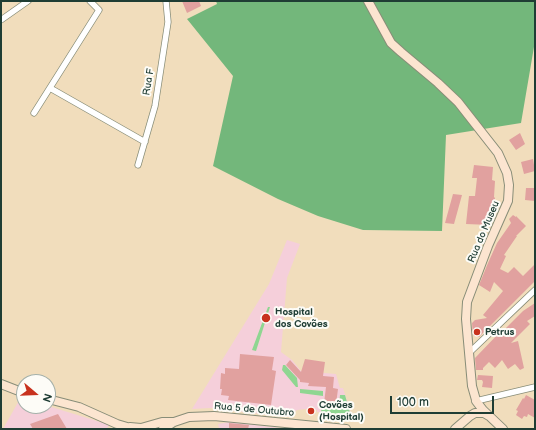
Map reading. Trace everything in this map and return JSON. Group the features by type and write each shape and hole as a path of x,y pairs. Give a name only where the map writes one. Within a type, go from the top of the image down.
{"street":[{"path":"1,20 28,1"},
{"path":"34,113 99,10 90,1"},
{"name":"Rua F","path":"138,165 155,106 168,22 166,1"},
{"name":"Rua do Museu","path":"368,1 391,42 400,52 438,83 458,102 498,153 507,173 509,185 508,200 488,246 467,302 466,319 472,386 476,400"},
{"path":"50,88 145,142"},
{"path":"470,352 535,290"},
{"path":"1,384 16,390"},
{"path":"476,400 535,387"},
{"path":"476,400 489,416 503,429"},
{"path":"458,428 470,416 476,400"},
{"path":"56,401 79,407 126,427 141,428 162,422 174,422"},
{"path":"470,416 478,413 489,416"},
{"name":"Rua 5 de Outubro","path":"163,429 174,422 189,417 214,416 346,429"}],"shaded area":[{"name":"Hospital dos Covões","path":"287,240 300,244 287,278 281,352 292,360 301,371 336,374 340,388 343,388 352,416 317,412 317,410 306,409 297,410 288,417 210,408 192,409 269,284"},
{"path":"16,406 16,414 56,414 56,408 110,425 106,429 3,429"},
{"path":"229,422 292,429 217,429 219,428 218,424"}],"green space":[{"path":"216,1 535,1 535,41 521,123 446,135 442,231 363,230 318,216 278,199 213,166 233,76 187,19 217,4"},
{"path":"268,307 270,307 256,351 252,350"},
{"path":"283,365 285,365 297,378 298,387 296,387 282,370"},
{"path":"300,389 323,391 323,396 300,393"},
{"path":"340,395 345,395 351,416 321,412 322,405 339,406"}],"building":[{"path":"182,1 199,1 201,6 187,13"},
{"path":"520,133 525,144 516,150 509,140"},
{"path":"533,159 535,171 524,174 521,162"},
{"path":"474,165 493,167 492,180 495,181 495,198 493,218 490,225 466,224 469,196 475,196 477,178 472,178"},
{"path":"526,188 535,188 535,201 525,200"},
{"path":"453,194 462,195 454,224 445,223"},
{"path":"513,215 526,226 516,236 504,255 506,256 500,269 508,273 514,267 523,276 535,264 535,281 479,337 473,335 472,323 475,320 487,318 483,315 503,291 494,282 490,292 479,285 497,243 511,223 509,219"},
{"path":"535,303 535,316 527,321 530,324 511,343 518,341 524,368 520,370 515,364 508,369 502,360 495,368 489,362 483,370 476,370 475,358 500,332 504,330 523,311"},
{"path":"240,354 274,357 272,370 276,371 271,405 228,400 229,396 221,395 221,373 225,374 225,368 239,369"},
{"path":"305,359 325,362 323,376 334,377 333,388 338,389 336,404 324,403 326,387 308,386 309,383 300,382 300,380 286,365 290,360 301,372"},
{"path":"478,375 493,376 492,388 482,387 482,380 477,380"},
{"path":"526,395 535,400 535,418 528,414 527,417 524,416 522,419 516,415 518,411 516,410"},
{"path":"58,414 67,429 33,429 30,424"},
{"path":"229,423 249,425 248,429 229,429"}],"place":[{"name":"Hospital dos Covões","path":"266,318"},
{"name":"Petrus","path":"477,332"},
{"name":"Covões (Hospital)","path":"311,411"}]}
